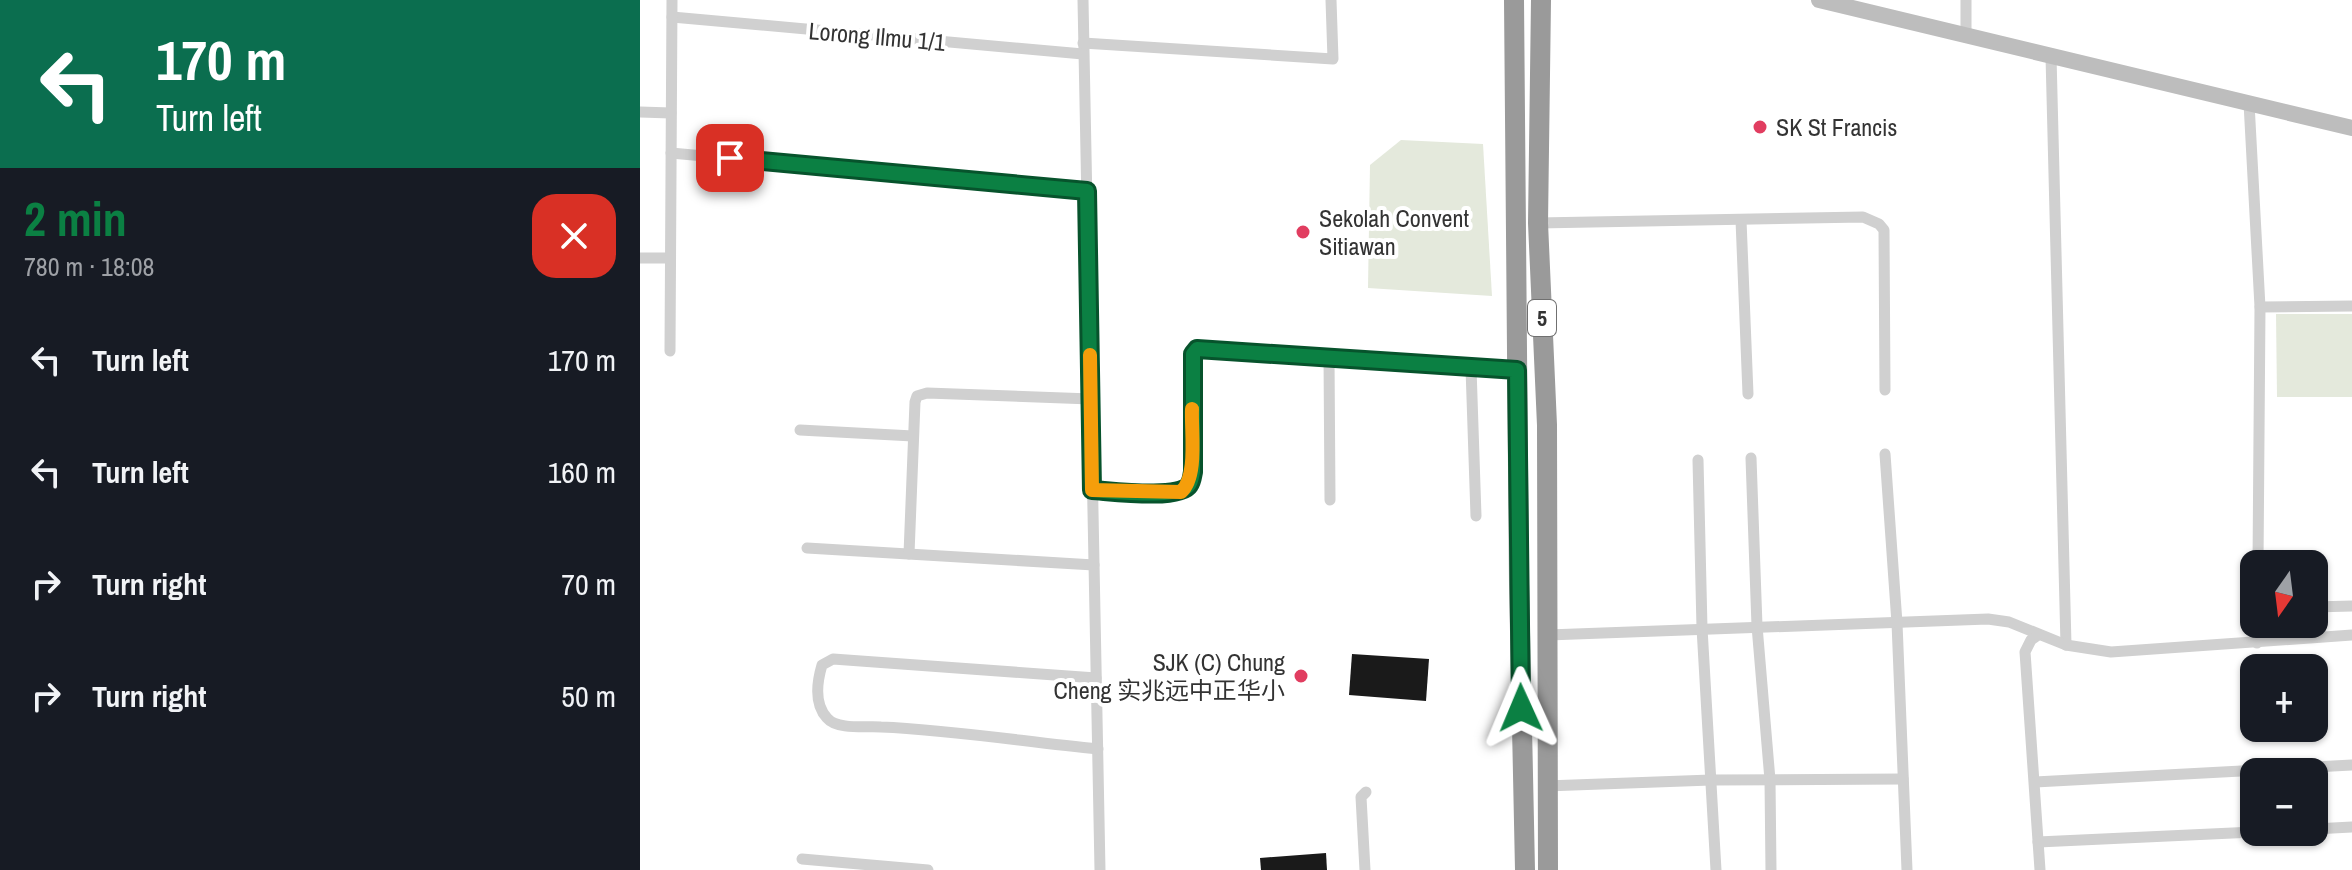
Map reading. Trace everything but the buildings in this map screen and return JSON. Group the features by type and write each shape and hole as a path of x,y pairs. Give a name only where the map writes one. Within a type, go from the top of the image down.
{"highway":[{"name":"5","path":"1514,0 1525,870"},
{"name":"5","path":"1541,0 1538,223 1547,425 1548,870"},
{"path":"1541,23 1550,0"},
{"path":"1517,370 1525,364 1539,250"},
{"path":"1519,584 1534,576 1537,567 1537,470 1547,425"},
{"path":"1524,792 1536,761 1532,652 1540,638 1548,635"},
{"path":"1542,870 1546,815"}],"street":[{"path":"670,351 672,0"},
{"path":"1083,0 1100,870"},
{"name":"Lorong Ilmu 1/1","path":"672,17 1083,49 1333,59 1331,0"},
{"path":"1819,0 2352,128"},
{"path":"1966,0 1966,35"},
{"path":"2051,56 2066,645"},
{"path":"2249,103 2260,307 2258,550"},
{"path":"640,112 671,113"},
{"path":"671,153 1087,191"},
{"path":"1538,223 1863,217 1879,224 1884,230 1885,390"},
{"path":"1741,220 1748,394"},
{"path":"640,258 670,258"},
{"path":"2260,307 2352,306"},
{"path":"1092,490 1181,492 1189,485 1193,472 1193,354 1197,349 1517,370"},
{"path":"1329,356 1330,500"},
{"path":"1471,368 1476,516"},
{"path":"909,554 915,402 922,394 1091,399"},
{"path":"800,430 913,436"},
{"path":"1885,454 1897,623 1907,870"},
{"path":"1751,458 1757,626 1770,780 1771,870"},
{"path":"1698,460 1702,628 1716,870"},
{"path":"807,548 1094,565"},
{"path":"2328,607 2352,606"},
{"path":"1548,635 1988,619 2009,622 2066,645 2111,652 2352,635"},
{"path":"2038,635 2031,640 2025,652 2040,870"},
{"path":"2257,638 2257,643"},
{"path":"1096,678 833,659 822,665 817,682 820,706 827,719 836,724 1098,749"},
{"path":"2035,782 2352,765"},
{"path":"1546,786 1711,780 1903,779"},
{"path":"1365,870 1361,797 1366,792"},
{"path":"2328,828 2352,827"},
{"path":"2038,842 2240,833"},
{"path":"802,859 928,870"}],"shaded area":[{"path":"1401,140 1483,144 1492,296 1368,288 1370,165"},
{"path":"2276,314 2352,314 2352,397 2277,397"}],"slow traffic":[{"path":"1090,355 1092,490 1181,492 1189,485 1193,472 1192,409"}],"place":[{"name":"SK St Francis","path":"1760,127"},
{"name":"Sekolah Convent Sitiawan","path":"1303,232"},
{"name":"SJK (C) Chung Cheng 实兆远中正华小","path":"1301,676"}],"route":[{"path":"730,158 1087,191 1092,490 1181,492 1189,485 1193,472 1193,354 1197,349 1517,370 1521,708"}]}
